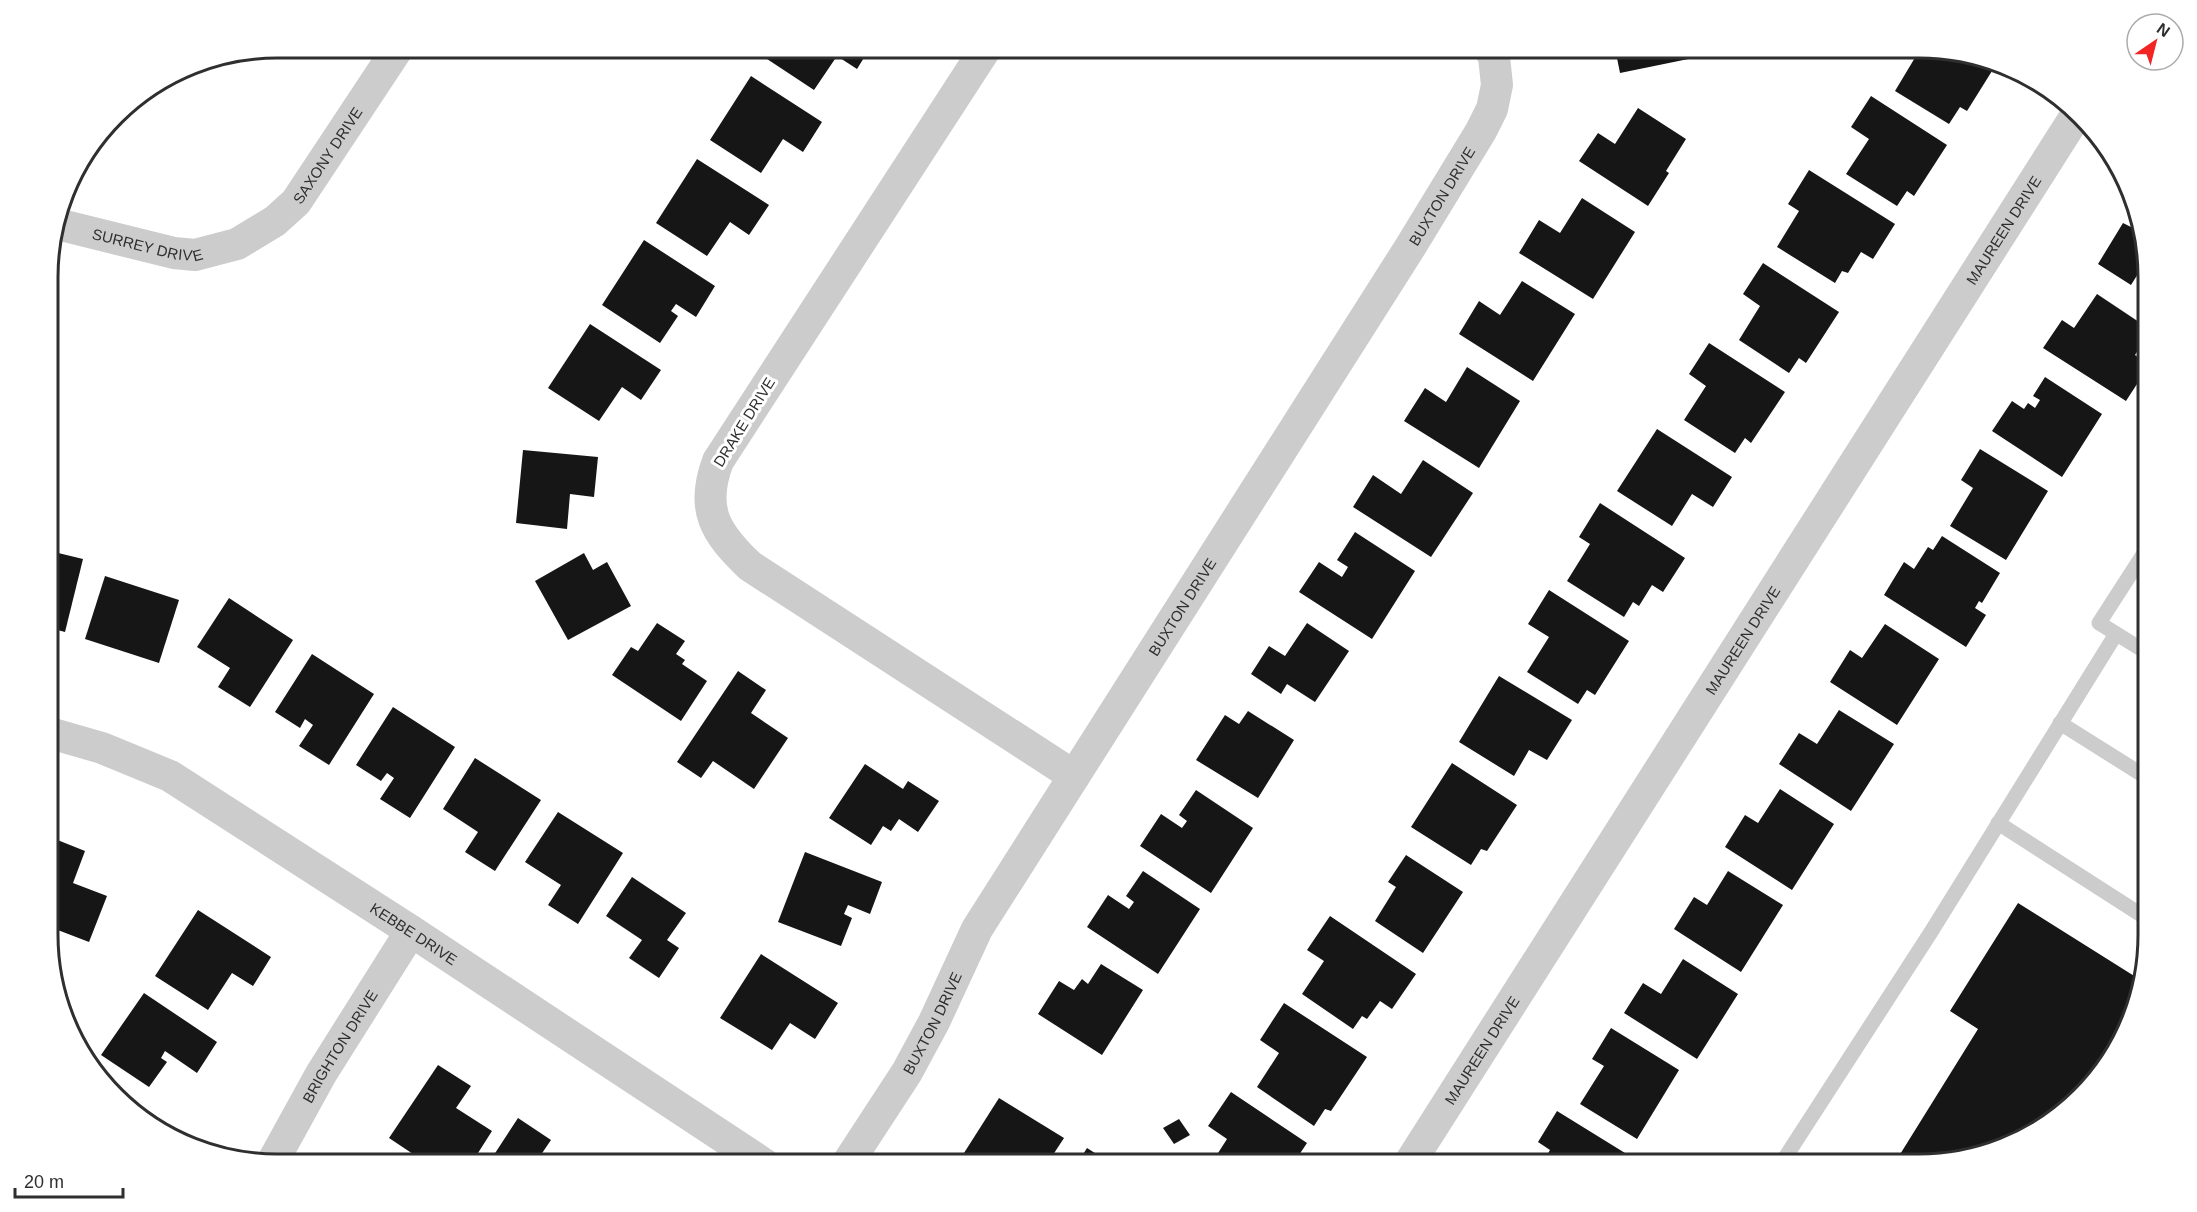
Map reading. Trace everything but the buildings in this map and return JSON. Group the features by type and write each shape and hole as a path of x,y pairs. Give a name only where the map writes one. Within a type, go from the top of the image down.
{"street":[{"name":"SAXONY DRIVE","path":"237,244 275,221 296,202 391,58"},
{"name":"DRAKE DRIVE","path":"980,58 718,461 711,480 709,498 713,517 723,537 750,566 1074,776"},
{"name":"BUXTON DRIVE","path":"854,1154 907,1072 934,1022 977,929 1409,249 1481,131 1491,109 1497,85 1494,58"},
{"name":"MAUREEN DRIVE","path":"1415,1154 2072,121"},
{"name":"SURREY DRIVE","path":"65,226 174,254 195,255 237,244"},
{"name":"KEBBE DRIVE","path":"58,735 102,748 170,776 411,931 749,1154"},
{"name":"BRIGHTON DRIVE","path":"277,1154 321,1074 411,931"}],"lane":[{"path":"2138,563 2099,623 2138,648"},
{"path":"1787,1154 1931,932 2116,634"},
{"path":"2060,723 2138,773"},
{"path":"1998,823 2138,914"}]}
